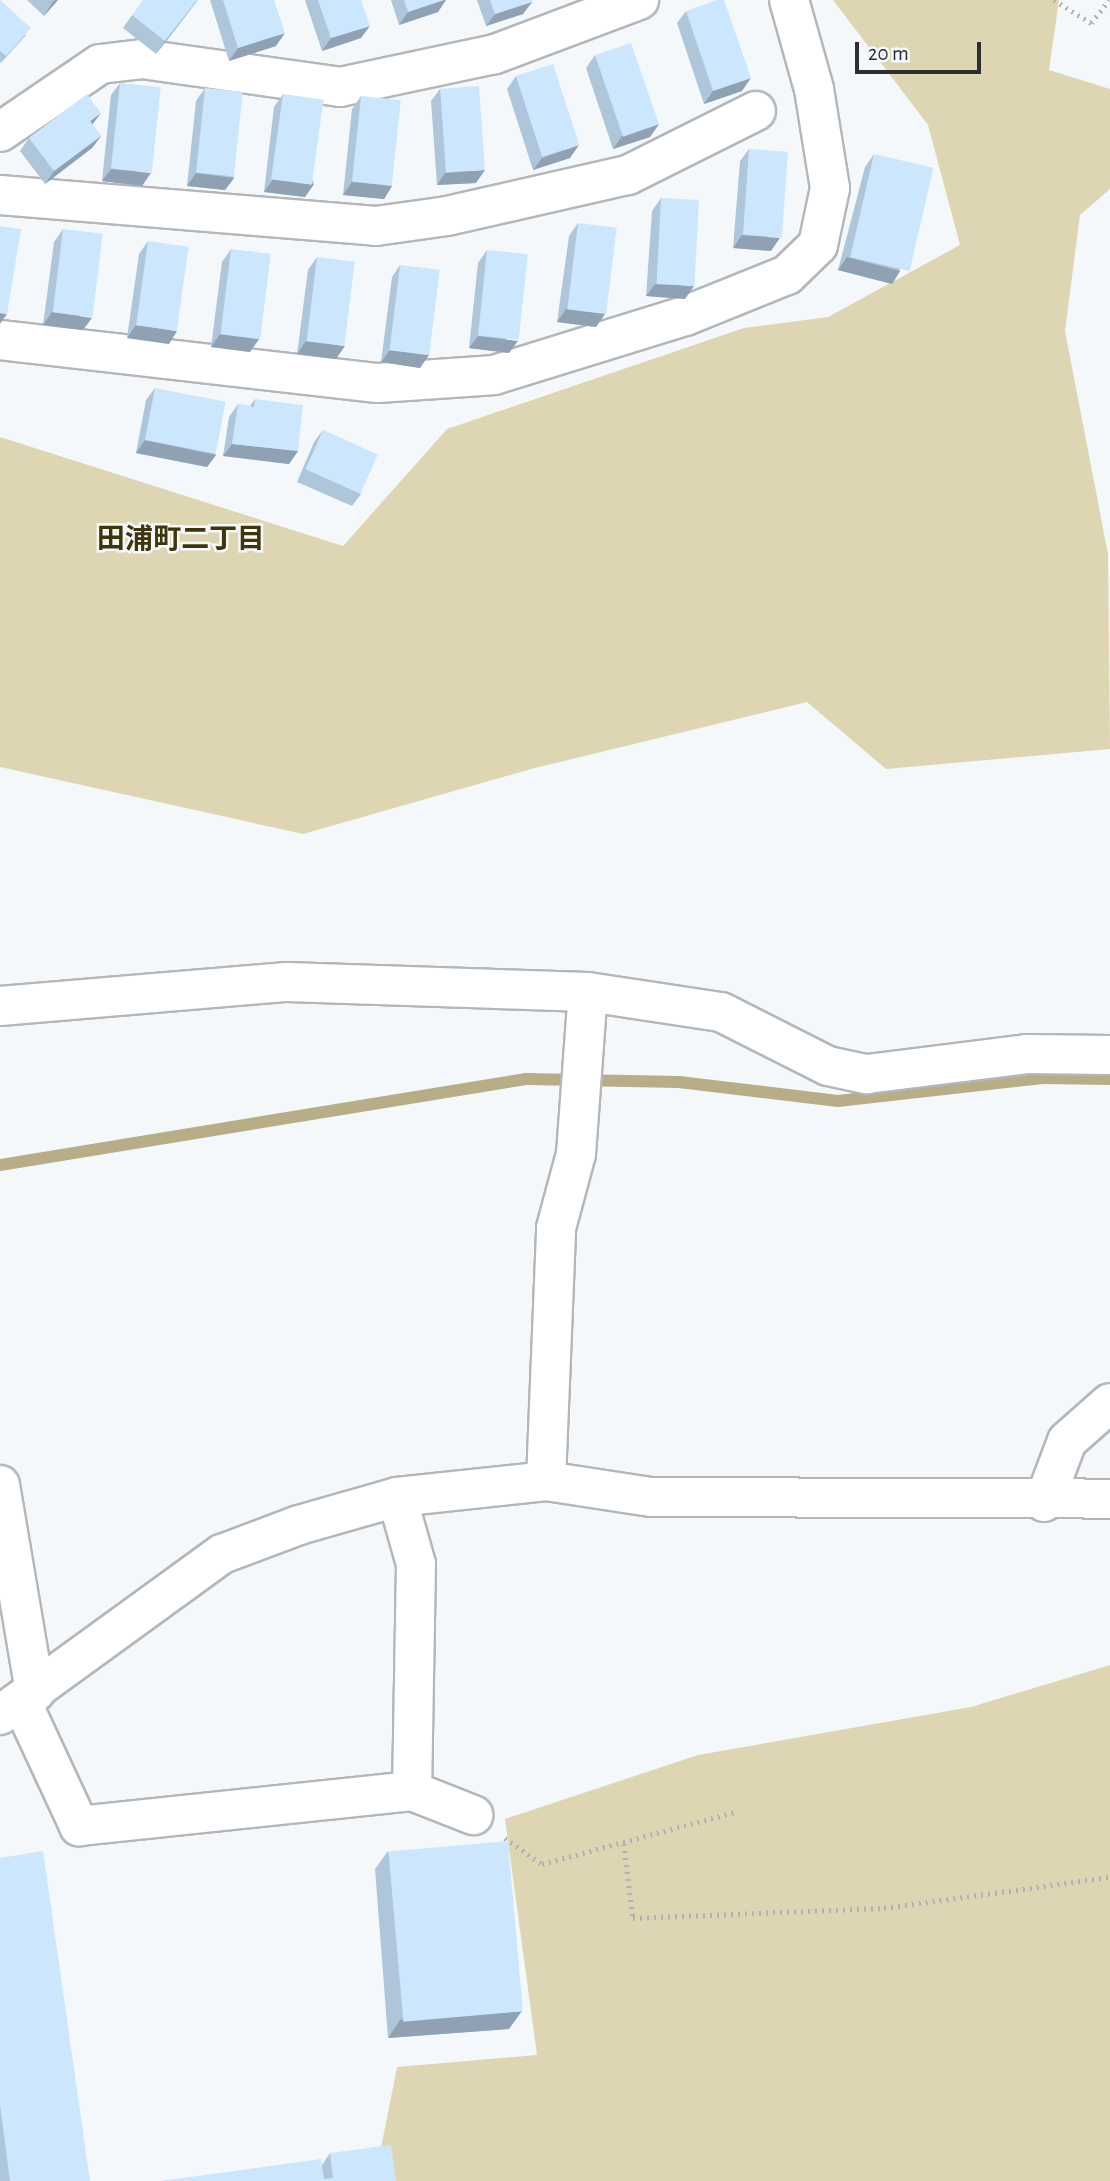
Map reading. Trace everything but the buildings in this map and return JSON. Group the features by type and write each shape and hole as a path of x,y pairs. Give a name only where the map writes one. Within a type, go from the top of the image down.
{"street":[{"path":"0,132 100,64 142,59 340,87 495,54 639,0"},
{"path":"0,340 378,383 494,375 685,316 787,275 818,245 830,188 814,89 789,0"},
{"path":"0,195 376,226 447,216 628,175 756,111"},
{"path":"3,1003 287,982 588,992 721,1012 828,1066 867,1074 1027,1054 1110,1055"},
{"path":"545,1480 556,1227 576,1154 588,992"},
{"path":"1044,1502 1068,1441 1110,1403"},
{"path":"19,1704 222,1554 299,1525 397,1497 545,1480 651,1497 1044,1502 1110,1499"},
{"path":"0,1485 19,1704 79,1826 412,1791 473,1815"},
{"path":"397,1497 416,1564 412,1791"}],"path":[{"path":"1054,0 1091,23 1109,0"},
{"path":"473,1815 542,1864 738,1811"},
{"path":"624,1844 633,1918 884,1908 1110,1877"}],"shaded area":[{"path":"833,0 1059,0 1049,70 1110,89 1110,189 1080,215 1065,331 1108,554 1110,749 886,769 807,702 535,768 303,834 0,767 0,437 343,546 447,429 744,328 828,317 960,245 928,125"},
{"path":"1110,1665 1110,2181 381,2181 378,2163 397,2067 537,2055 505,1819 698,1755 971,1707"}],"waterway":[{"path":"0,1165 526,1079 679,1082 838,1101 1043,1078 1110,1079"}],"district":[{"name":"田浦町二丁目","path":"181,540"}]}
